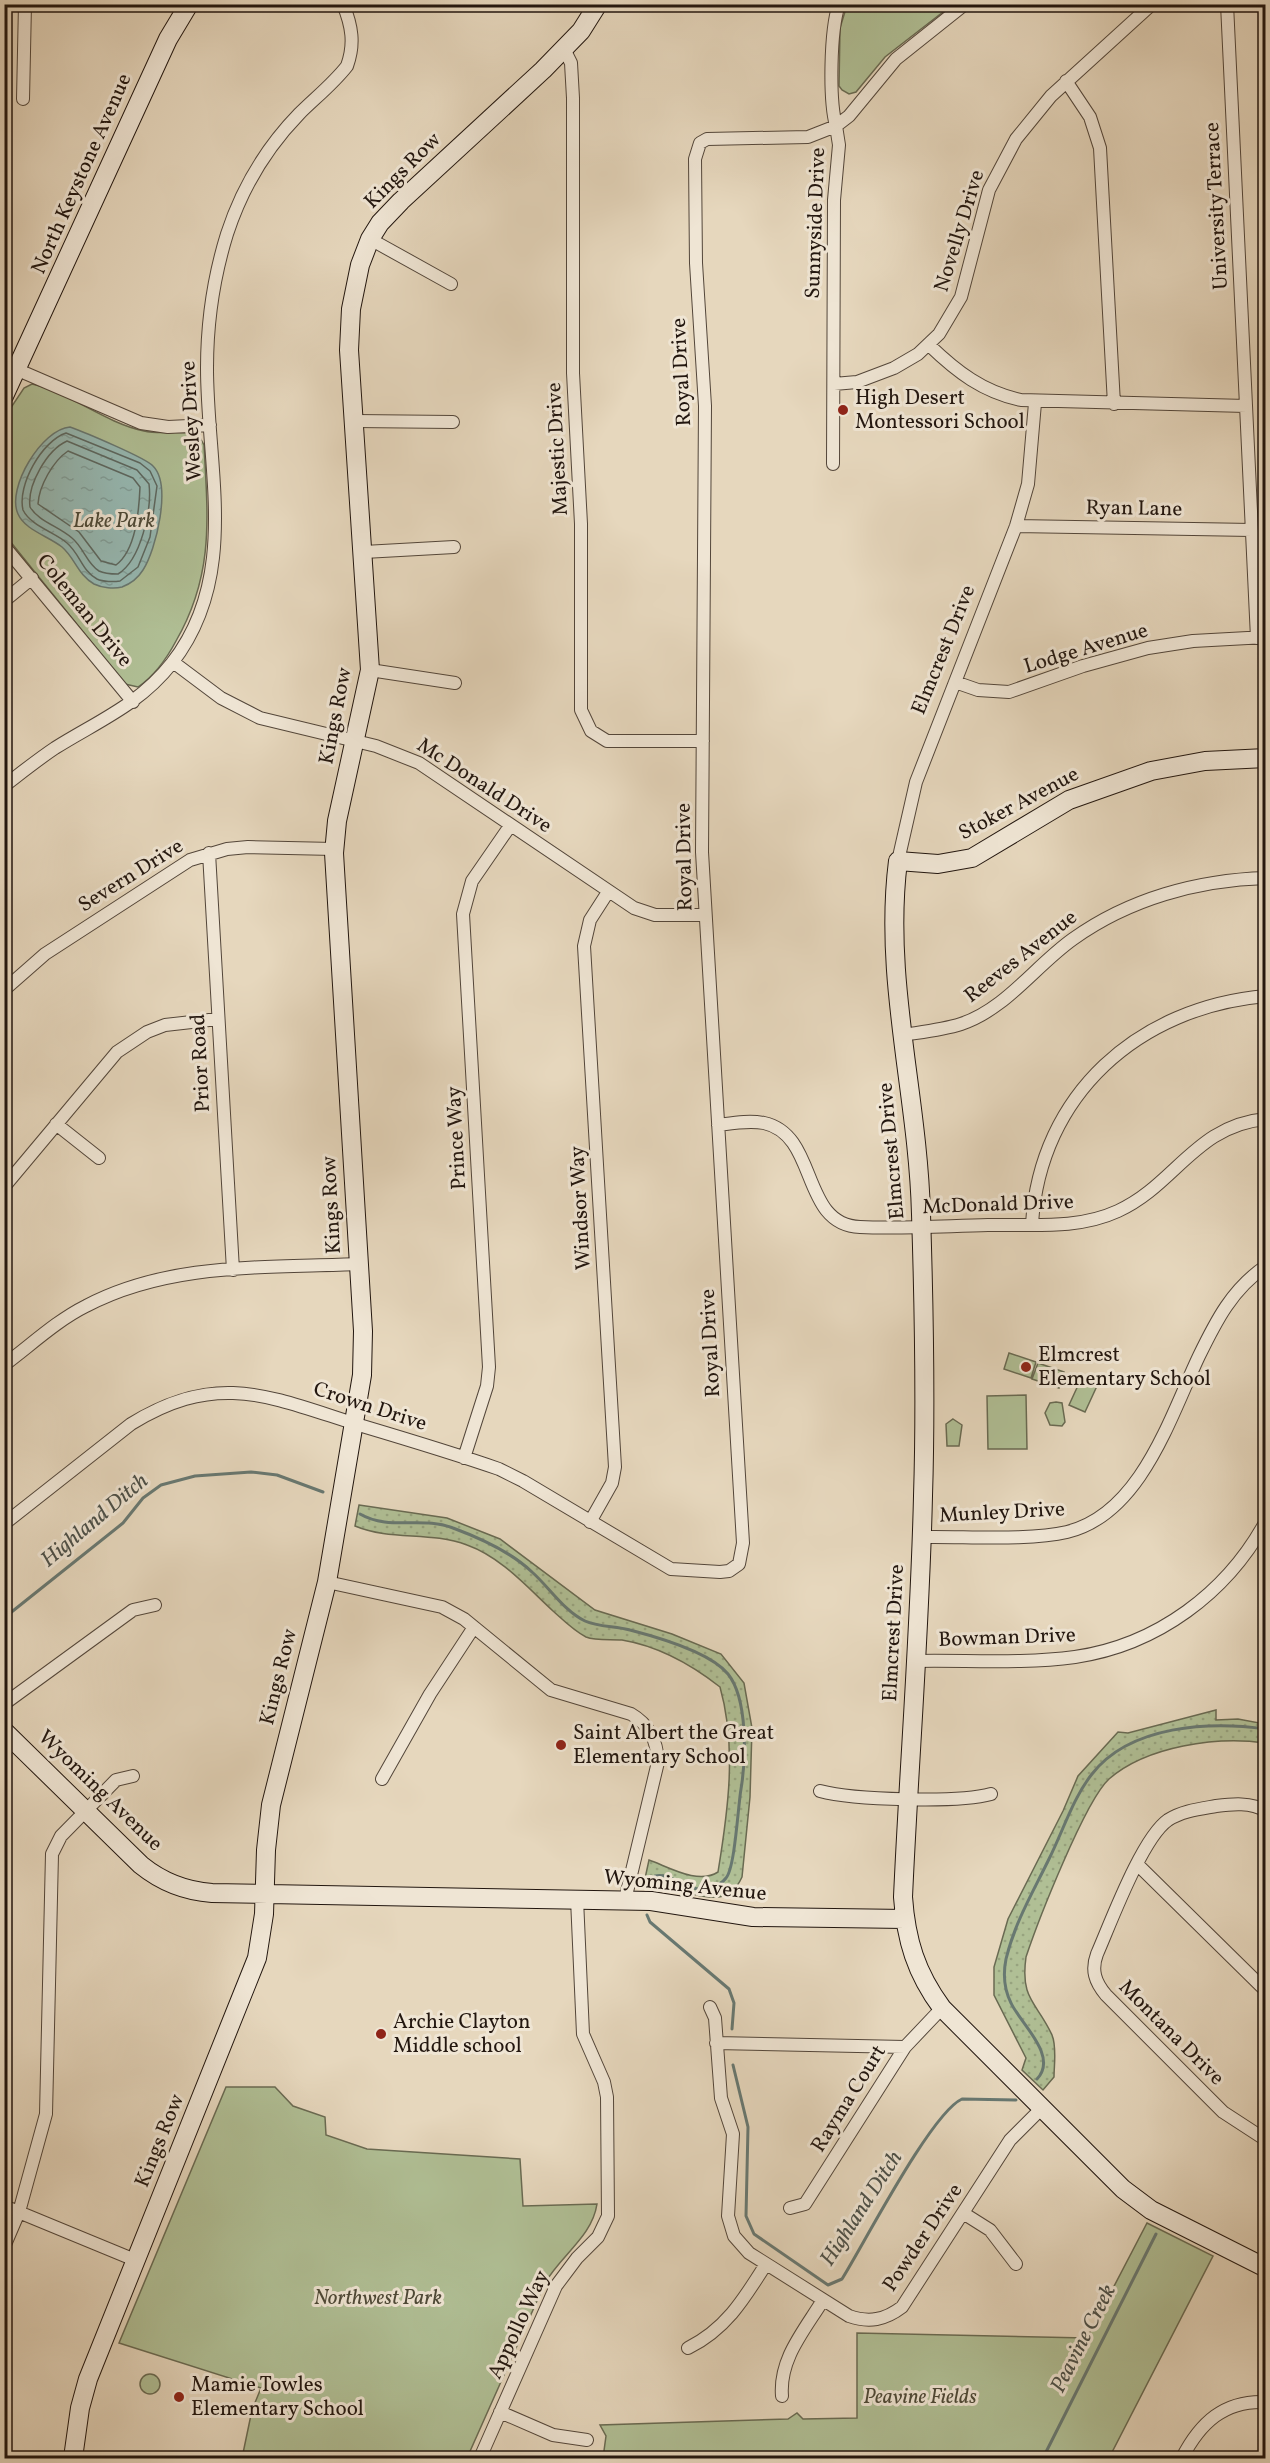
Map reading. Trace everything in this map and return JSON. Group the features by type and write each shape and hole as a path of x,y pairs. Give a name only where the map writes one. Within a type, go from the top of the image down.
{"street":[{"path":"23,99 25,4"},
{"name":"North Keystone Avenue","path":"4,396 18,370 168,39 189,4"},
{"name":"Wesley Drive","path":"4,786 57,747 104,722 133,702 172,662 203,605 215,556 216,514 207,366 218,271 227,234 245,189 269,149 347,66 351,54 352,35 343,4"},
{"name":"Kings Row","path":"73,2458 80,2408 88,2379 253,1971 262,1933 271,1805 327,1582 355,1423 363,1359 334,849 337,820 370,670 350,350 351,309 360,265 370,239 401,201 564,49 586,24 598,4"},
{"path":"836,126 833,108 833,34 839,4"},
{"name":"Sunnyside Drive","path":"833,464 834,200 838,145 836,126 849,116 896,59 965,4"},
{"name":"Novelly Drive","path":"834,384 857,382 894,368 929,345 948,321 960,297 978,224 1001,165 1027,124 1066,81 1152,4"},
{"name":"University Terrace","path":"1227,4 1252,530 1261,638"},
{"name":"Majestic Drive","path":"564,49 571,63 573,98 573,364 581,504 581,710 591,731 607,741 703,741"},
{"path":"1066,81 1090,117 1100,148 1114,404"},
{"name":"Royal Drive","path":"735,1568 742,1556 743,1544 702,852 705,406 695,210 695,159 700,143 707,139 808,136 836,126"},
{"path":"370,239 451,284"},
{"path":"929,345 955,369 987,390 1035,403 1246,406"},
{"path":"18,370 135,422 168,427 210,425"},
{"name":"Elmcrest Drive","path":"905,1919 908,1798 922,1537 922,1227 918,1160 893,954 898,861 916,782 1016,526 1028,484 1035,403"},
{"path":"355,421 453,422"},
{"name":"Ryan Lane","path":"1016,526 1252,530"},
{"name":"Coleman Drive","path":"4,546 133,702"},
{"path":"364,552 454,547"},
{"path":"4,601 32,578"},
{"name":"Lodge Avenue","path":"955,682 978,690 1009,692 1083,666 1148,648 1193,641 1261,638"},
{"name":"Mc Donald Drive","path":"172,662 245,712 285,726 393,751 419,763 634,908 655,915 705,915"},
{"path":"370,670 455,683"},
{"name":"Stoker Avenue","path":"898,861 938,864 972,858 1069,800 1151,771 1205,761 1266,758"},
{"name":"Prince Way","path":"464,1458 487,1386 489,1361 463,914 472,881 510,826"},
{"name":"Severn Drive","path":"4,990 45,954 174,869 208,853 248,847 334,849"},
{"name":"Prior Road","path":"208,853 233,1270"},
{"name":"Reeves Avenue","path":"903,1035 945,1029 975,1018 1000,1003 1073,939 1127,908 1200,885 1266,878"},
{"name":"Windsor Way","path":"590,1522 612,1483 615,1467 584,946 590,920 608,892"},
{"path":"1032,1224 1038,1177 1056,1131 1078,1096 1107,1063 1140,1036 1179,1015 1225,1001 1266,996"},
{"path":"4,1187 105,1064 131,1041 165,1025 218,1018"},
{"name":"McDonald Drive","path":"718,1125 764,1124 785,1133 800,1154 820,1202 828,1212 843,1223 858,1227 922,1227 1080,1223 1118,1211 1147,1194 1212,1136 1244,1122 1266,1119"},
{"path":"56,1124 99,1158"},
{"path":"4,1365 59,1322 106,1295 158,1278 233,1270 358,1264"},
{"name":"Munley Drive","path":"922,1537 1057,1533 1090,1524 1112,1509 1129,1492 1145,1467 1220,1313 1238,1289 1266,1266"},
{"name":"Crown Drive","path":"4,1524 131,1424 150,1412 191,1397 222,1393 254,1393 276,1397 511,1474 671,1569 705,1573 735,1568"},
{"name":"Bowman Drive","path":"915,1661 1074,1657 1140,1638 1173,1621 1206,1597 1237,1566 1266,1521"},
{"path":"327,1582 442,1607 474,1627 551,1690 631,1714 640,1720 652,1735 657,1752 657,1769 625,1900"},
{"path":"4,1704 133,1610 155,1605"},
{"path":"382,1779 430,1694 474,1627"},
{"name":"Wyoming Avenue","path":"4,1731 141,1865 168,1882 199,1892 625,1900 666,1902 753,1917 905,1919"},
{"path":"4,2247 19,2212 46,2114 52,1854 61,1836 116,1780 133,1776"},
{"path":"820,1791 842,1795 908,1798 969,1798 991,1794"},
{"name":"Montana Drive","path":"1266,1811 1253,1806 1234,1804 1194,1810 1174,1816 1152,1837 1094,1961 1099,1987 1223,2112 1266,2140"},
{"path":"1138,1865 1266,1991"},
{"name":"Appollo Way","path":"480,2458 556,2286 577,2258 598,2237 608,2216 610,2204 607,2097 604,2082 588,2049 582,2027 577,1899"},
{"path":"905,1919 907,1939 919,1972 942,2008 1137,2201 1266,2268"},
{"name":"Powder Drive","path":"710,2007 715,2018 721,2098 733,2134 728,2216 730,2227 741,2246 766,2264 823,2300 859,2319 871,2320 892,2314 909,2299 1010,2140 1042,2108"},
{"name":"Rayma Court","path":"790,2208 805,2204 905,2047 942,2008"},
{"path":"716,2043 905,2047"},
{"path":"4,2206 135,2260"},
{"path":"963,2213 990,2230 1016,2264"},
{"path":"688,2348 704,2340 729,2319 766,2264"},
{"path":"782,2396 781,2382 786,2358 823,2300"},
{"path":"1182,2458 1193,2437 1215,2415 1241,2403 1266,2402"},
{"path":"500,2412 553,2435 587,2440"}],"green space":[{"path":"847,5 952,5 885,57 856,92 849,94 839,86 840,28"},
{"name":"Lake Park","path":"32,384 59,393 129,427 151,432 193,434 199,436 204,445 207,498 206,546 197,593 188,617 169,654 155,672 138,687 125,684 5,535 4,418 24,388"},
{"path":"1009,1353 1036,1362 1031,1378 1004,1369"},
{"path":"1038,1363 1064,1372 1059,1388 1032,1379"},
{"path":"1081,1379 1097,1386 1085,1412 1069,1405"},
{"path":"1026,1395 1027,1449 988,1449 987,1396"},
{"path":"1050,1403 1062,1403 1065,1422 1062,1426 1050,1425 1045,1413"},
{"path":"953,1419 962,1425 959,1446 947,1446 946,1424"},
{"path":"359,1505 447,1518 500,1539 595,1610 672,1634 721,1654 744,1683 752,1728 750,1797 742,1877 730,1893 705,1897 644,1883 649,1860 693,1876 710,1876 718,1872 729,1779 728,1733 720,1687 686,1664 649,1647 622,1640 590,1638 582,1635 513,1574 479,1550 439,1538 382,1533 355,1526"},
{"path":"1216,1710 1216,1720 1238,1719 1265,1724 1265,1743 1226,1741 1205,1743 1162,1751 1143,1758 1109,1779 1099,1791 1075,1835 1026,1957 1025,1983 1031,2000 1052,2035 1054,2045 1054,2077 1043,2090 1022,2070 1026,2058 994,1995 994,1967 1008,1919 1063,1811 1078,1776 1118,1732 1128,1733"},
{"name":"Northwest Park","path":"226,2087 275,2087 293,2106 325,2117 326,2135 367,2149 520,2159 523,2206 597,2204 594,2216 583,2236 545,2283 467,2458 242,2458 252,2410 261,2388 119,2343"},
{"name":"Peavine Fields","path":"1147,2223 1213,2256 1109,2458 603,2458 606,2436 600,2425 788,2419 797,2413 803,2419 857,2418 857,2333 1087,2338"},
{"path":"146,2374 154,2374 160,2380 160,2388 154,2394 146,2394 140,2388 140,2380"}],"water":[{"path":"70,427 139,457 153,466 159,475 162,502 153,548 141,573 122,587 104,587 94,584 80,571 62,547 31,529 18,514 17,490 29,462 48,438 59,430"}],"waterway":[{"name":"Highland Ditch","path":"4,1618 123,1523 143,1498 161,1485 195,1476 251,1472 277,1475 323,1492"},
{"name":"Highland Ditch","path":"360,1514 383,1522 442,1525 474,1536 495,1546 524,1565 577,1617 682,1646 709,1659 728,1674 739,1698 744,1730 743,1776 729,1872 720,1883 705,1889 692,1888 666,1876 655,1876 650,1886"},
{"name":"Highland Ditch","path":"1037,2079 1043,2070 1041,2050 1009,1998 1005,1981 1005,1965 1019,1920 1085,1783 1108,1758 1127,1745 1149,1736 1196,1727 1266,1729"},
{"name":"Highland Ditch","path":"647,1915 650,1922 729,1989 734,2003 732,2029"},
{"name":"Highland Ditch","path":"733,2065 748,2127 746,2216 754,2234 828,2285 842,2279 916,2153 949,2109 962,2099 1016,2100"},
{"name":"Peavine Creek","path":"1043,2458 1156,2234"}],"place":[{"name":"High Desert Montessori School","path":"843,410"},
{"name":"Elmcrest Elementary School","path":"1026,1367"},
{"name":"Saint Albert the Great Elementary School","path":"561,1745"},
{"name":"Archie Clayton Middle school","path":"381,2034"},
{"name":"Mamie Towles Elementary School","path":"179,2397"}]}
